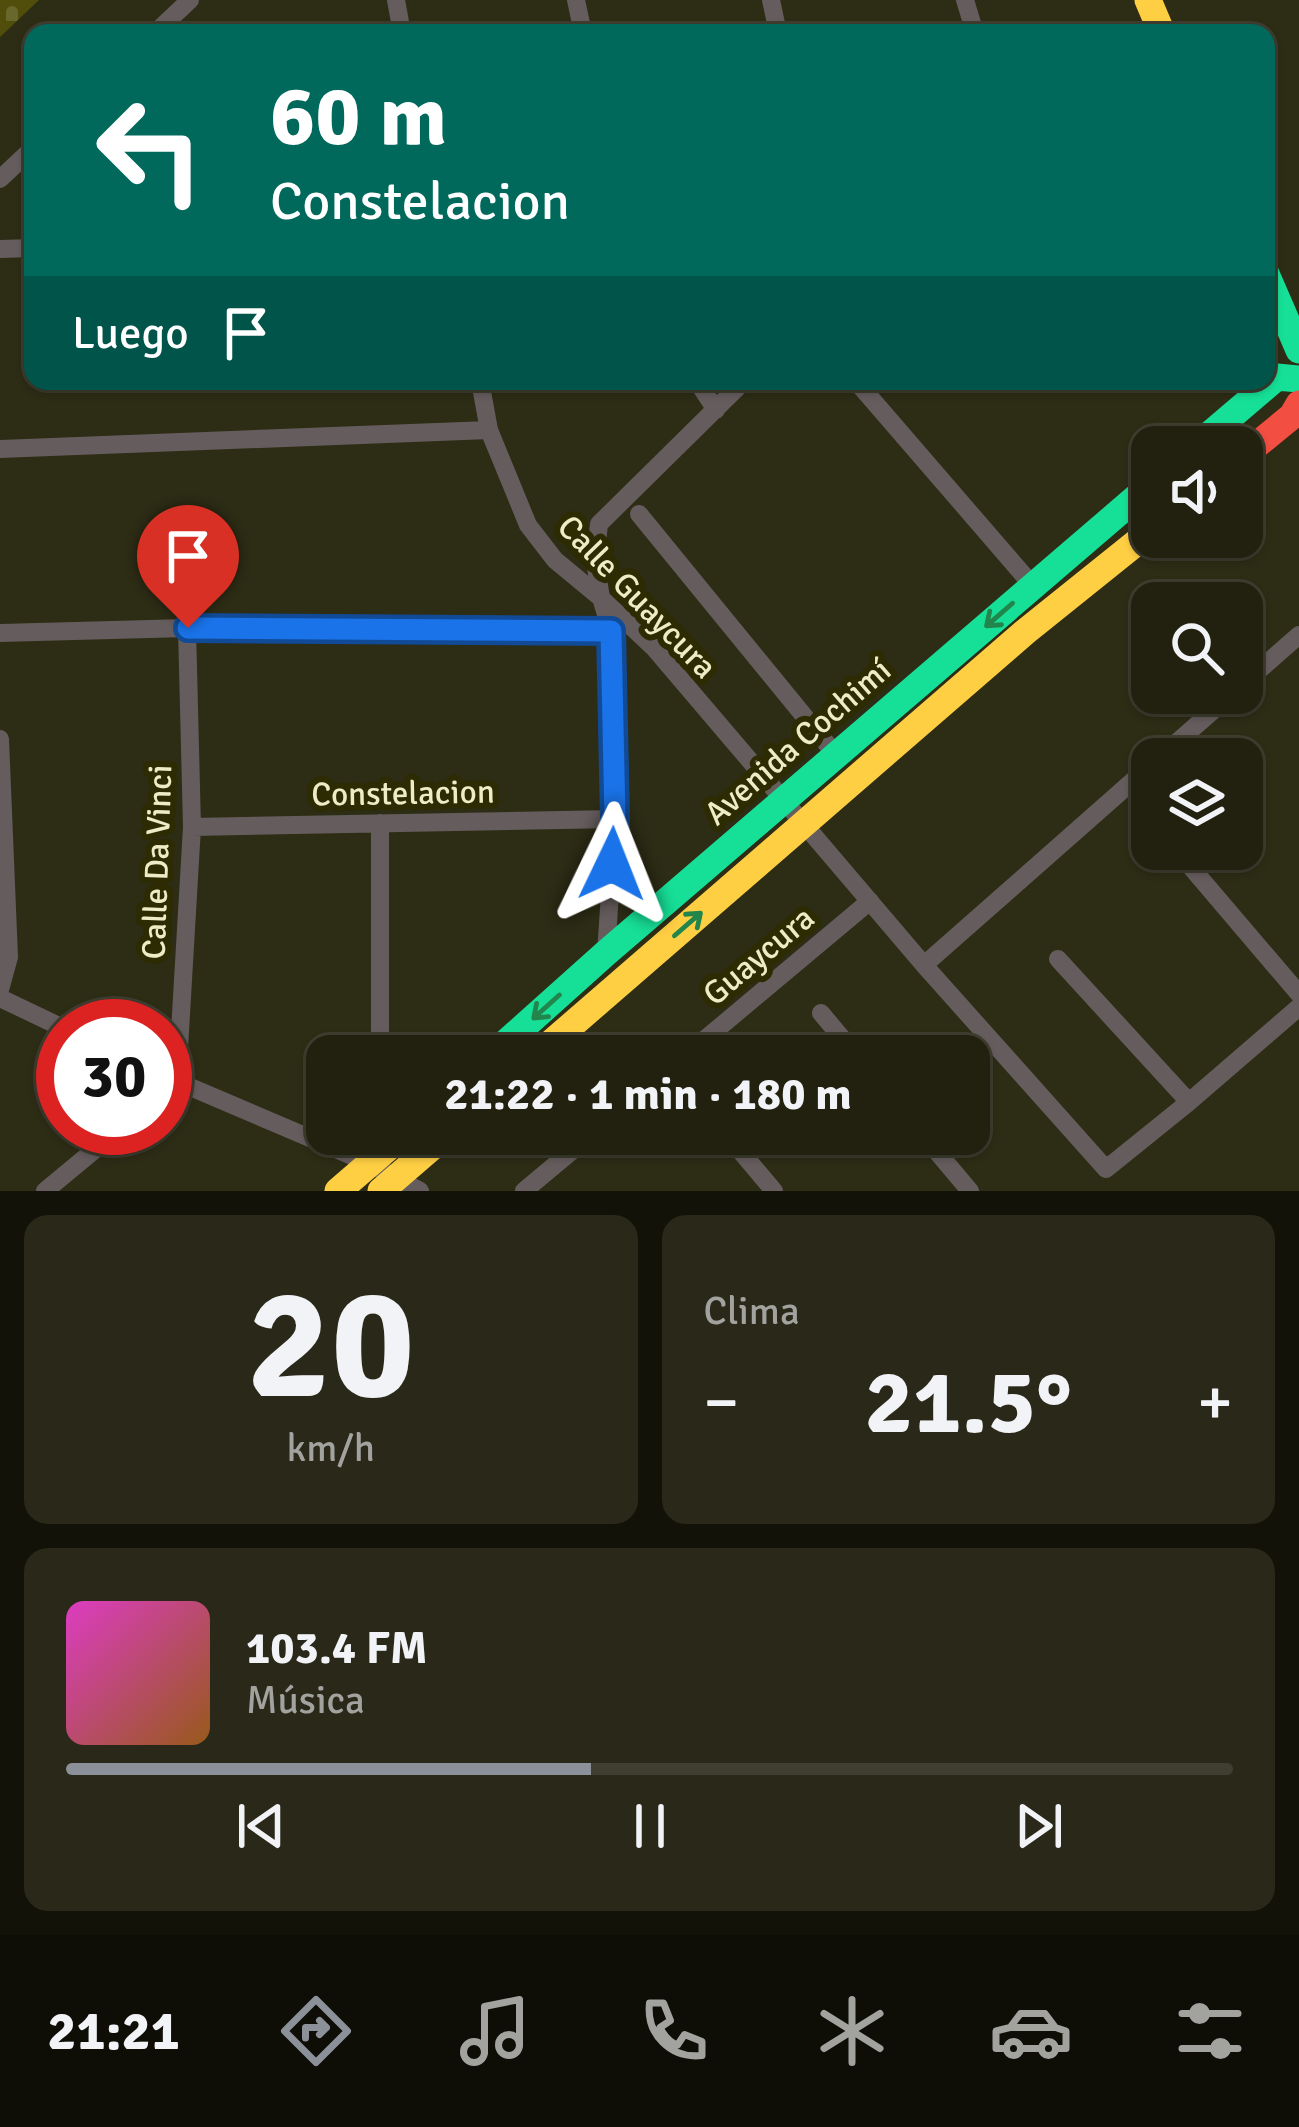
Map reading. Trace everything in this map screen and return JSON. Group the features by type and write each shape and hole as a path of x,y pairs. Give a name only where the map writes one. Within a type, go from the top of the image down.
{"street":[{"path":"165,24 190,0"},
{"path":"0,179 24,156"},
{"path":"1275,295 1299,350"},
{"name":"Calle Guaycura","path":"482,390 489,430 528,525 555,560 654,648 870,901"},
{"path":"703,390 716,410"},
{"path":"606,953 615,819 611,631 595,562 599,524 735,390"},
{"path":"864,390 1033,586"},
{"path":"1219,426 1261,390"},
{"path":"1263,440 1299,404"},
{"path":"0,449 489,430"},
{"name":"Avenida Cochimí","path":"514,1035 1131,502"},
{"path":"639,514 836,755"},
{"name":"Avenida Cochimí","path":"560,1035 1025,632 1131,547"},
{"path":"0,634 188,628 611,631"},
{"name":"Calle Da Vinci","path":"176,999 191,827 188,628"},
{"path":"1263,666 1299,634"},
{"path":"1182,738 1209,714"},
{"path":"0,739 9,957 0,994 36,1013"},
{"path":"924,965 1131,783"},
{"name":"Constelacion","path":"191,827 615,819"},
{"path":"380,823 380,1035"},
{"path":"1193,870 1299,994"},
{"path":"870,901 1106,1169 1299,1007"},
{"name":"Guaycura","path":"710,1035 870,901"},
{"path":"1058,959 1190,1102"},
{"path":"820,1013 838,1035"},
{"path":"192,1090 306,1123"},
{"path":"45,1191 88,1155"},
{"path":"338,1191 376,1155"},
{"path":"388,1155 400,1186 428,1155"},
{"path":"524,1191 567,1155"},
{"path":"744,1155 768,1184 747,1191"},
{"path":"940,1155 970,1191"}],"green space":[{"path":"0,0 39,0 0,37"}],"traffic: fast":[{"path":"1275,295 1299,350"},
{"path":"1275,379 1299,379"},
{"path":"1220,426 1262,390"},
{"path":"514,1035 1131,502"}],"traffic: slow":[{"path":"1148,0 1158,24"},
{"path":"560,1035 1025,632 1131,547"},
{"path":"338,1191 380,1155"},
{"path":"381,1191 423,1155"}],"traffic: jam":[{"path":"1263,440 1299,404"}],"route":[{"path":"188,628 611,631 612,864"}]}
